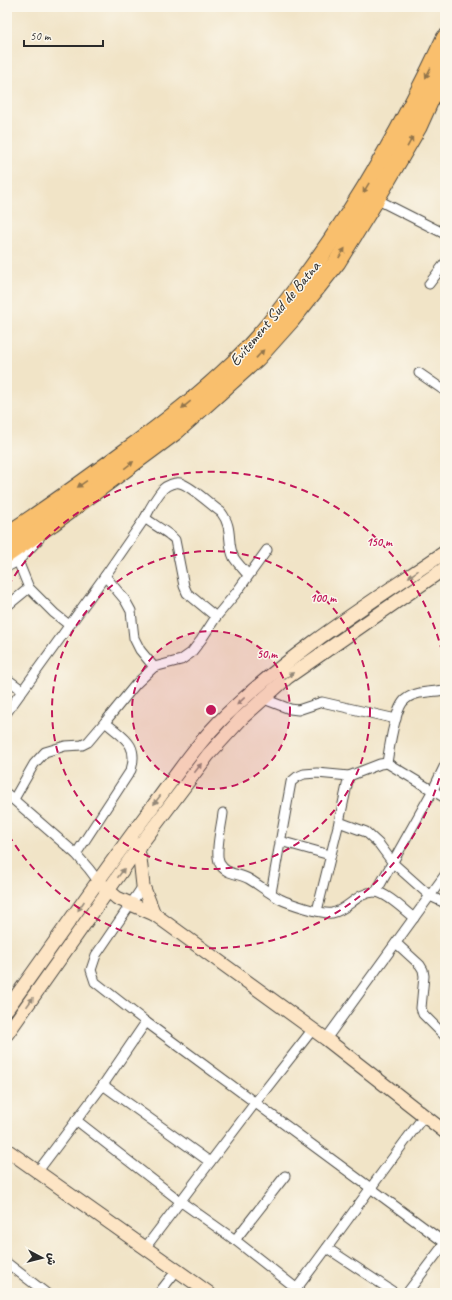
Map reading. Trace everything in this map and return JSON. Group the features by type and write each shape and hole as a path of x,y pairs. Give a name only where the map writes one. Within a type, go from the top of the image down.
{"highway":[{"name":"Evitement Sud de Batna","path":"7,535 88,480 174,415 234,363 266,328 322,256 362,194 383,159 445,38"},
{"name":"Evitement Sud de Batna","path":"13,557 52,523 176,431 257,358 291,320 337,262 376,199 440,90 445,67"}],"main road":[{"path":"7,1010 130,837 197,748 225,717 263,680 297,654 445,552"},
{"path":"7,1034 138,848 208,755 242,718 288,677 445,568"},
{"path":"130,837 138,848 143,886 154,914"},
{"path":"98,881 117,898 154,914 326,1038 445,1132"},
{"path":"9,1154 38,1171 208,1293"}],"street":[{"path":"376,199 445,234"},
{"path":"429,284 445,263"},
{"path":"419,373 445,392"},
{"path":"7,712 105,576 145,518 157,497 165,488 172,484 180,483 187,486 221,512 228,524 234,558 248,575"},
{"path":"145,518 162,531 172,536 175,540 184,586 187,592 216,617"},
{"path":"98,881 89,868 76,854 11,796 34,764 45,752 65,746 82,745 88,742 136,684 154,667 181,660 191,653 216,617 267,550"},
{"path":"13,557 29,588 54,613 69,625"},
{"path":"7,567 13,557"},
{"path":"105,576 125,600 131,611 134,638 140,650 154,667"},
{"path":"7,606 29,588"},
{"path":"7,680 22,690"},
{"path":"387,763 400,705 405,699 420,693 445,690"},
{"path":"264,699 290,709 298,710 316,704 326,703 396,719"},
{"path":"76,854 131,770 133,762 134,754 130,744 105,722"},
{"path":"271,893 291,782 297,777 304,774 318,773 349,776 380,764 387,763 445,798"},
{"path":"376,892 433,790 445,765"},
{"path":"317,911 349,776"},
{"path":"223,813 218,850 219,863 225,870 248,878 286,901 326,914 340,911 356,899 376,892 386,896 414,918"},
{"path":"339,822 366,832 379,844 393,862 430,896 445,903"},
{"path":"280,841 330,855"},
{"path":"326,1038 445,875"},
{"path":"143,886 96,955 92,964 91,975 95,982 146,1022 445,1243 407,1293"},
{"path":"396,942 420,965 423,970 424,976 421,1008 423,1014 445,1036"},
{"path":"38,1171 103,1084 146,1022"},
{"path":"145,1248 255,1102 313,1029"},
{"path":"103,1084 210,1162"},
{"path":"76,1120 180,1201 235,1240 295,1291 424,1116"},
{"path":"235,1240 285,1176"},
{"path":"327,1248 394,1293"},
{"path":"7,1264 46,1293"},
{"path":"159,1293 177,1270"}]}
